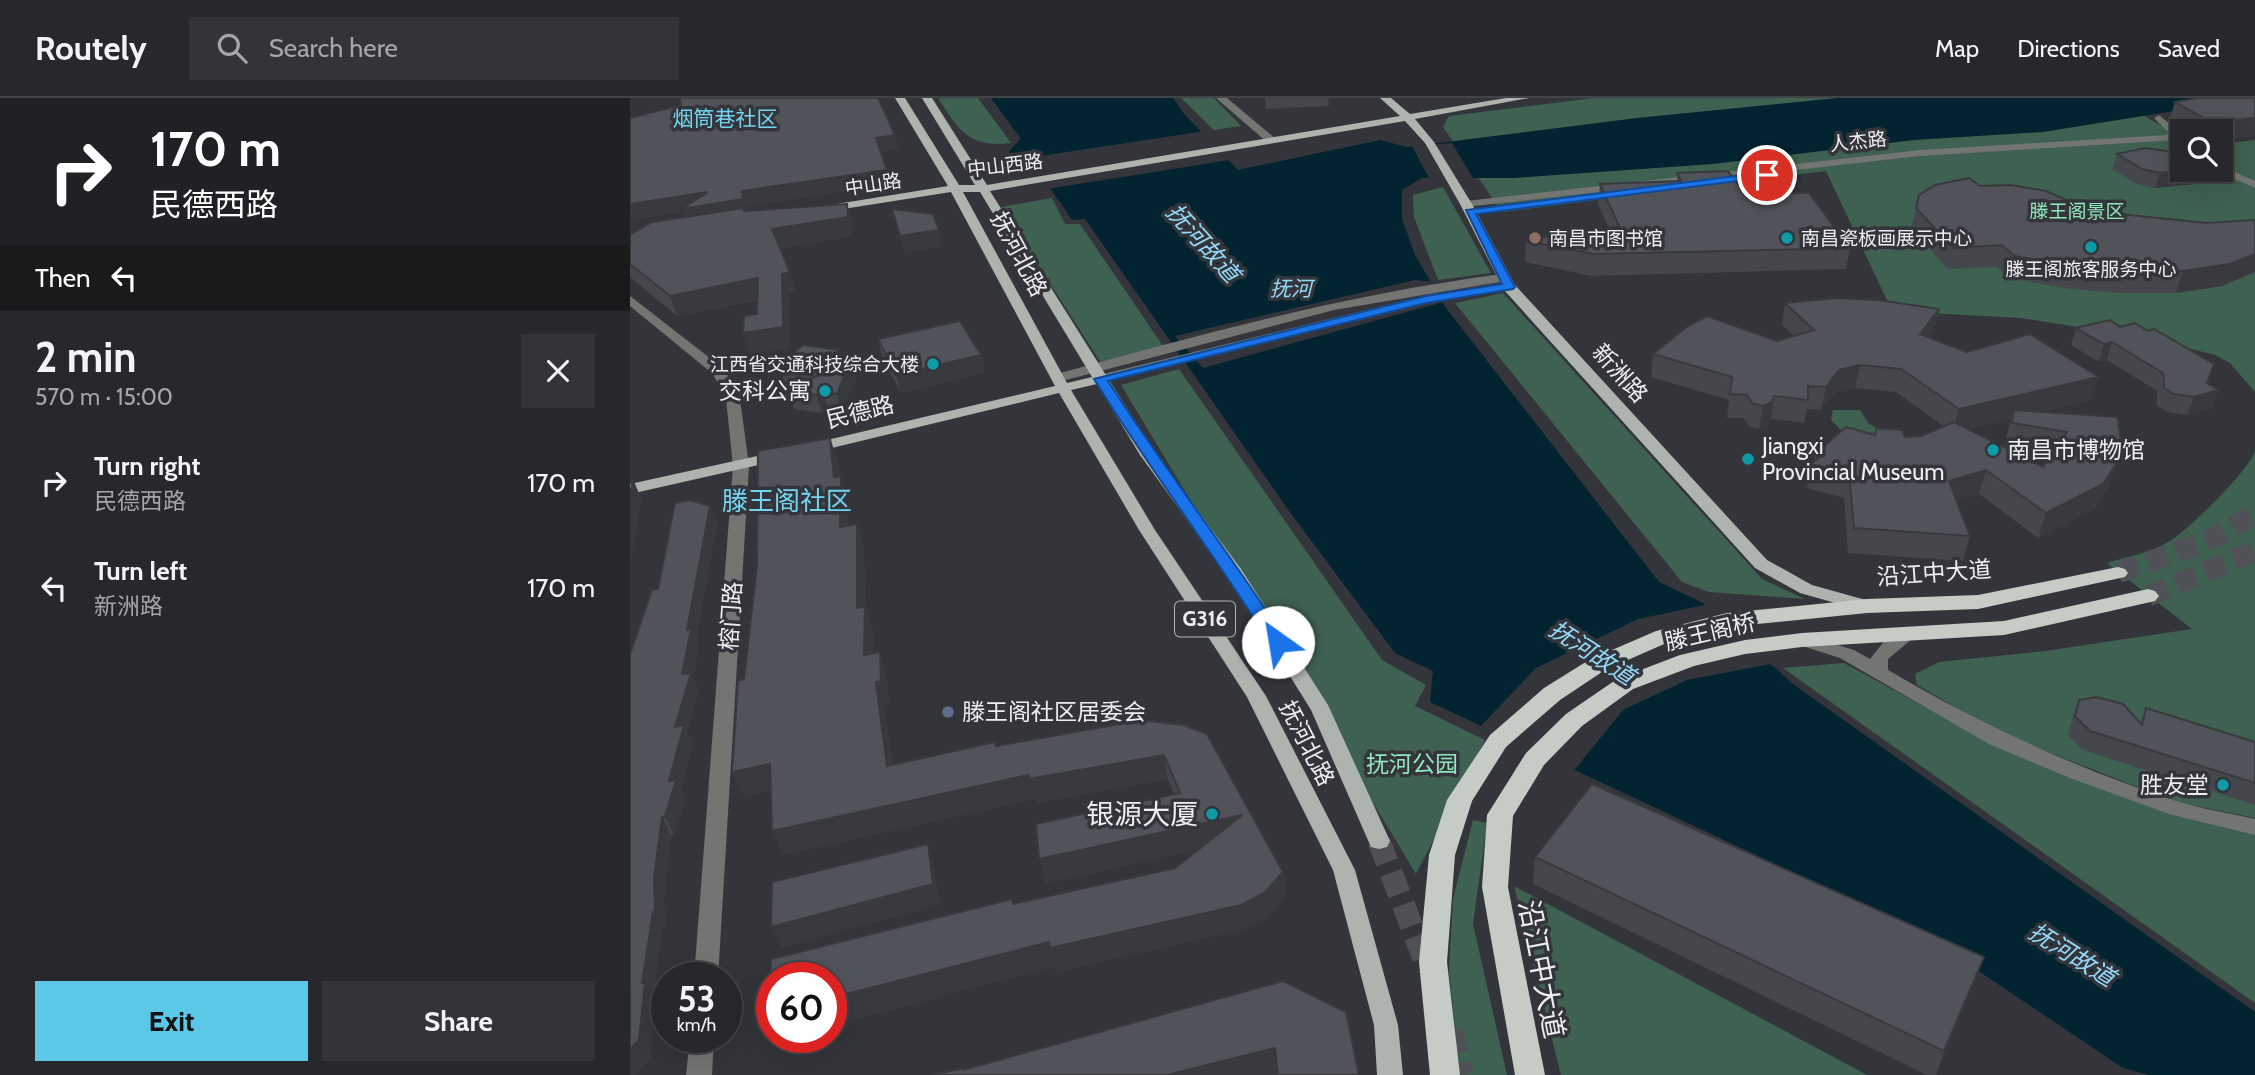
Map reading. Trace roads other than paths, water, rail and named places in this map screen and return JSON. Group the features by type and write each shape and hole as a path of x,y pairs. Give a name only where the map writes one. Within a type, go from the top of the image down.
{"highway":[{"name":"沿江中大道","path":"1753,617 1867,606 1978,602 2118,573"},
{"path":"1802,640 2004,628 2148,596"},
{"name":"滕王阁桥","path":"1445,1075 1433,962 1442,855 1460,800 1498,741 1552,694 1597,665 1664,636 1727,620 1753,617"},
{"name":"滕王阁桥","path":"1535,759 1574,720 1625,684 1688,660 1745,647 1802,640"},
{"name":"沿江中大道","path":"1530,1075 1495,887 1500,815 1535,759"}],"main road":[{"name":"抚河北路","path":"900,98 955,188 1060,383 1147,530 1256,696 1344,870 1385,1025 1390,1075"},
{"name":"抚河北路","path":"927,98 1148,455 1235,573 1321,710 1379,841"},
{"name":"新洲路","path":"1385,98 1398,103 1429,142 1468,208 1506,282 1761,564 1806,589 1867,606"},
{"name":"中山西路","path":"955,188 1261,132 1398,103 1460,98"},
{"name":"中山西路","path":"1010,179 1272,141 1524,98"},
{"name":"中山路","path":"813,211 955,188"},
{"name":"民德路","path":"630,489 741,466 1097,374"}],"street":[{"path":"1221,98 1272,141"},
{"name":"人杰路","path":"1468,208 1842,166 2124,149 2164,144 2172,138 2173,131 2159,118"},
{"path":"2233,175 2255,187"},
{"path":"2255,187 2246,189 2255,197"},
{"path":"1097,374 1453,289 1506,282"},
{"name":"榕门路","path":"630,300 719,372 733,399 741,466 707,962"},
{"path":"1879,673 1879,658 1893,643 1910,633"},
{"path":"1802,640 1847,654 1996,739 2077,773 2176,809 2255,827"},
{"path":"699,1075 701,1053"}],"water":[{"name":"抚河","path":"991,98 1173,98 1184,114 1238,170 1380,140 1407,147 1637,118 1837,98 2255,98 2043,132 1914,140 1713,164 1514,178 1422,178 1402,190 1402,219 1415,255 1446,308 1659,582 1703,603 1793,684 2255,1012 2255,1075 2149,1075 2123,1068 1922,933 1430,702 1433,671 1395,653 1292,515 1085,219 1072,220 1035,166 1006,169 1010,150 1021,139"}],"tunnel":[{"path":"2118,573 2217,537 2255,514"},
{"path":"2148,596 2255,551"},
{"path":"1379,841 1428,969"},
{"path":"1451,1031 1463,1075"}],"place":[{"name":"南昌市图书馆","path":"1535,238"},
{"name":"南昌瓷板画展示中心","path":"1787,238"},
{"name":"滕王阁旅客服务中心","path":"2091,247"},
{"name":"江西省交通科技综合大楼","path":"933,364"},
{"name":"交科公寓","path":"825,391"},
{"name":"南昌市博物馆","path":"1993,450"},
{"name":"Jiangxi Provincial Museum","path":"1748,459"},
{"name":"滕王阁社区居委会","path":"948,712"},
{"name":"胜友堂","path":"2223,785"},
{"name":"银源大厦","path":"1212,814"}],"district":[{"name":"烟筒巷社区","path":"725,119"},
{"name":"滕王阁社区","path":"787,501"}],"park label":[{"name":"滕王阁景区","path":"2077,211"},
{"name":"抚河公园","path":"1412,764"}],"water label":[{"name":"抚河故道","path":"1203,243"},
{"name":"抚河故道","path":"1592,653"},
{"name":"抚河故道","path":"2072,955"}]}
